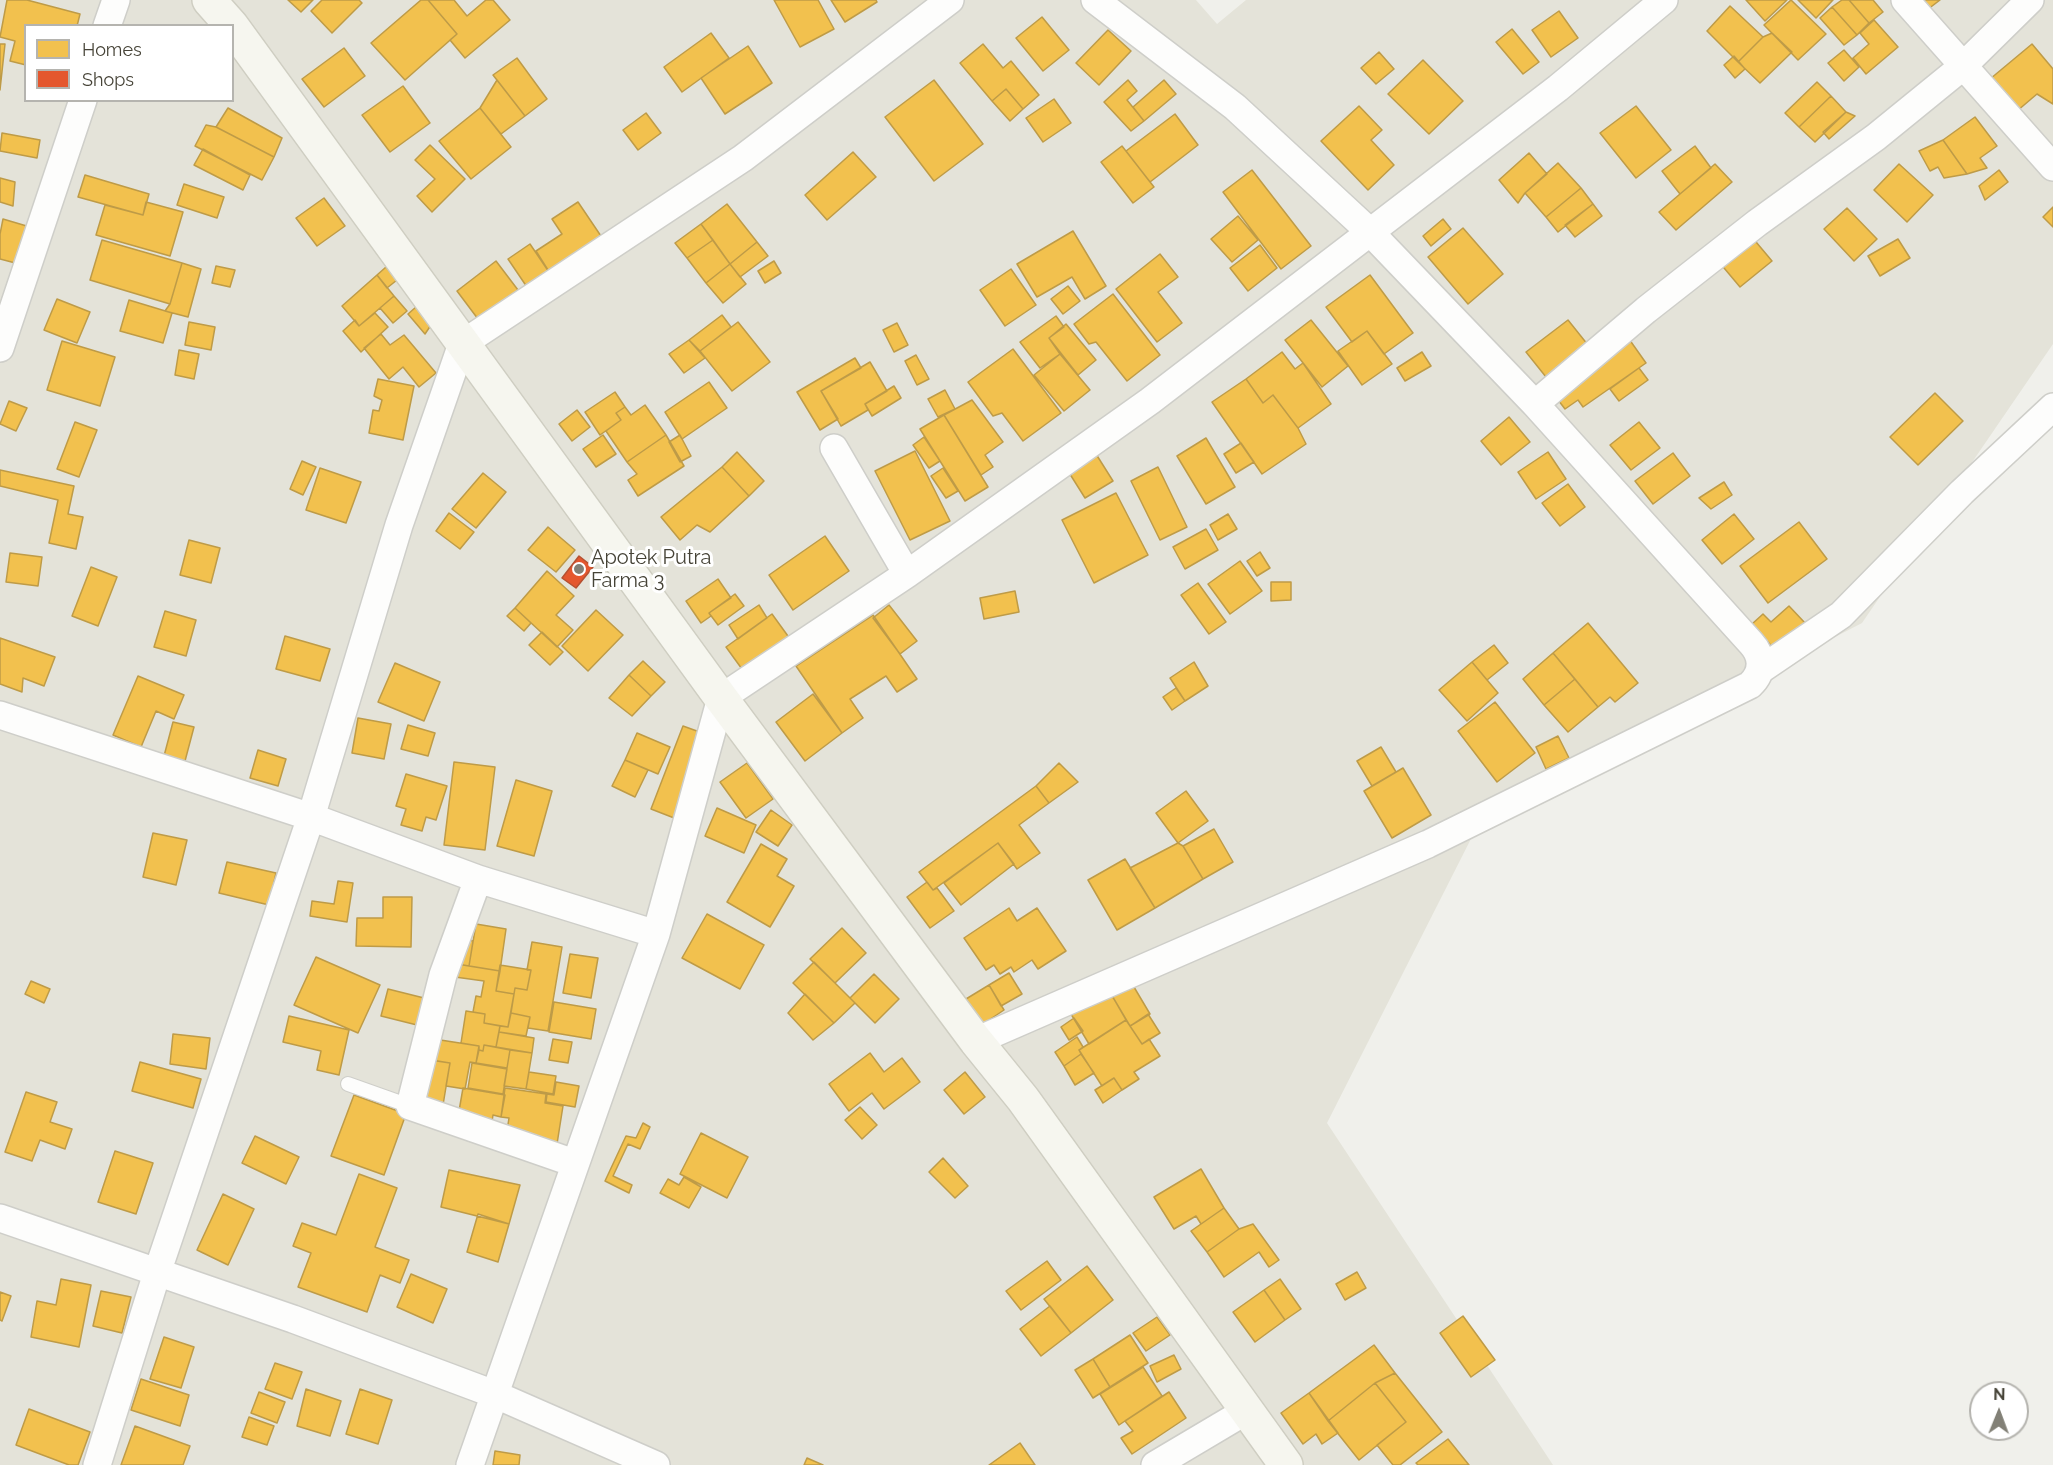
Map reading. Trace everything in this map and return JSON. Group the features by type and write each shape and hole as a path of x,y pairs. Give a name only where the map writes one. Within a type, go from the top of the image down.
{"street":[{"path":"108,24 116,0"},
{"path":"209,0 230,24"},
{"path":"97,1465 157,1274 311,817 399,525 462,344 743,158 950,0"},
{"path":"1095,0 1235,107 1369,231 1535,404 1756,649 1760,670"},
{"path":"470,1465 574,1162 656,934 721,698 907,574 1150,401 1558,88 1664,0"},
{"path":"1905,0 2053,167"},
{"path":"1535,404 1646,310 1757,223 1876,137 1962,67 2030,0"},
{"path":"234,29 721,698 976,1041 1023,1099 1286,1465"},
{"path":"0,348 82,102"},
{"path":"976,1041 1428,844 1750,685 1760,670 1840,615 1962,492 2053,407"},
{"path":"834,448 907,574"},
{"path":"0,715 311,817 478,879 656,934"},
{"path":"478,879 443,975 410,1106 574,1162"},
{"path":"0,1218 293,1319 494,1394 656,1465"},
{"path":"1155,1465 1246,1411"}],"lane":[{"path":"348,1084 410,1106"}],"shaded area":[{"path":"0,0 1196,0 1217,24 1246,0 2053,0 2053,344 1862,623 1480,821 1327,1123 1553,1465 0,1465"}],"building: Homes":[{"path":"7,0 27,0 80,14 78,24 24,24 24,64 10,61 15,41 0,37"},
{"path":"288,0 313,0 301,12"},
{"path":"322,0 359,0 362,3 332,33 311,11"},
{"path":"421,0 428,0 457,34 405,80 371,43"},
{"path":"428,0 454,0 467,16 486,0 493,0 510,20 465,58 450,40 457,34"},
{"path":"774,0 818,0 834,29 800,47"},
{"path":"831,0 876,0 877,2 845,22"},
{"path":"1746,0 1787,0 1765,21"},
{"path":"1791,0 1826,34 1798,60 1764,25"},
{"path":"1798,0 1833,0 1816,18"},
{"path":"1842,0 1849,0 1869,23 1857,35 1832,7"},
{"path":"1849,0 1873,0 1883,12 1869,23"},
{"path":"1913,0 1940,0 1923,13"},
{"path":"1730,6 1763,37 1738,62 1707,31"},
{"path":"1832,7 1857,35 1844,45 1820,18"},
{"path":"1559,11 1578,38 1551,57 1532,30"},
{"path":"1042,17 1069,50 1043,71 1016,38"},
{"path":"1874,20 1898,47 1866,74 1853,58 1869,44 1860,33"},
{"path":"1512,29 1539,62 1523,74 1496,42"},
{"path":"1108,30 1131,51 1099,85 1076,63"},
{"path":"711,33 729,58 682,92 664,67"},
{"path":"1772,33 1792,52 1760,83 1738,62 1763,37"},
{"path":"0,44 5,44 0,90"},
{"path":"983,44 1003,68 1011,61 1039,95 1023,109 1006,89 992,101 960,63"},
{"path":"2032,44 2053,69 2053,104 2037,94 2017,111 1990,79"},
{"path":"748,46 772,83 725,114 701,78"},
{"path":"344,48 365,76 324,107 302,79"},
{"path":"1844,50 1859,67 1844,81 1828,63"},
{"path":"1379,52 1394,69 1376,84 1361,68"},
{"path":"1734,56 1745,69 1735,78 1724,65"},
{"path":"517,58 547,99 525,116 493,75"},
{"path":"1423,60 1463,101 1429,134 1388,94"},
{"path":"497,80 525,116 501,134 480,108"},
{"path":"934,80 983,144 934,181 885,117"},
{"path":"1128,80 1137,91 1127,100 1144,121 1131,131 1104,102"},
{"path":"1164,80 1176,94 1144,121 1133,107"},
{"path":"1817,82 1831,96 1799,127 1785,113"},
{"path":"403,86 430,123 390,152 362,115"},
{"path":"1006,89 1023,109 1010,121 992,101"},
{"path":"1831,96 1846,112 1815,142 1799,127"},
{"path":"1054,99 1071,123 1043,142 1026,118"},
{"path":"1359,106 1382,130 1371,140 1394,165 1368,190 1321,141"},
{"path":"1636,106 1671,150 1636,178 1600,133"},
{"path":"228,108 282,138 274,157 216,127"},
{"path":"480,108 511,147 471,179 439,141"},
{"path":"1846,112 1855,116 1829,139 1823,132"},
{"path":"646,113 661,133 638,150 623,130"},
{"path":"1175,114 1198,145 1150,182 1126,151"},
{"path":"1975,117 1997,146 1980,158 1987,168 1967,174 1943,140"},
{"path":"206,125 216,127 274,157 262,180 195,146"},
{"path":"2,133 40,140 37,158 0,151"},
{"path":"1943,140 1967,174 1944,178 1938,167 1930,171 1919,151"},
{"path":"430,145 465,179 432,212 417,196 435,179 415,160"},
{"path":"1122,146 1154,187 1133,203 1101,162"},
{"path":"1695,146 1711,168 1680,194 1662,171"},
{"path":"203,149 250,175 243,190 194,165"},
{"path":"853,152 876,177 827,220 805,195"},
{"path":"1529,153 1547,174 1525,193 1518,203 1499,180"},
{"path":"1558,163 1581,188 1546,217 1525,193"},
{"path":"1715,164 1732,182 1676,230 1659,212"},
{"path":"1899,164 1933,195 1907,222 1874,190"},
{"path":"1252,170 1311,246 1281,269 1223,192"},
{"path":"1999,170 2008,182 1985,200 1979,186"},
{"path":"85,175 149,194 143,215 78,197"},
{"path":"0,178 15,182 13,206 0,202"},
{"path":"184,184 224,197 217,218 177,205"},
{"path":"1581,188 1593,204 1558,232 1546,217"},
{"path":"324,198 345,226 317,246 296,218"},
{"path":"146,202 183,212 170,256 96,235 105,205 143,215"},
{"path":"578,202 607,245 553,278 536,251 562,234 552,219"},
{"path":"727,204 757,242 730,264 701,224"},
{"path":"1593,204 1602,216 1575,237 1565,225"},
{"path":"2053,207 2053,227 2043,217"},
{"path":"1847,208 1877,239 1854,261 1824,229"},
{"path":"1238,216 1258,240 1232,262 1211,239"},
{"path":"3,219 30,227 19,264 0,259 0,234"},
{"path":"1443,219 1451,229 1431,246 1423,236"},
{"path":"701,224 713,240 687,258 675,243"},
{"path":"1463,228 1503,274 1468,304 1428,257"},
{"path":"1073,231 1106,286 1085,299 1072,277 1037,297 1017,264"},
{"path":"1751,236 1772,261 1740,287 1719,262"},
{"path":"1898,239 1910,258 1880,276 1868,256"},
{"path":"102,240 182,263 170,304 90,280"},
{"path":"713,240 730,264 706,283 687,258"},
{"path":"757,242 768,256 740,277 730,264"},
{"path":"530,244 553,278 531,293 508,259"},
{"path":"1260,245 1277,268 1248,291 1230,268"},
{"path":"1160,254 1178,277 1158,292 1182,323 1157,342 1116,289"},
{"path":"496,261 518,290 478,319 457,291"},
{"path":"774,261 781,273 765,283 758,271"},
{"path":"182,263 201,269 188,317 165,311 170,304"},
{"path":"730,264 746,284 723,303 706,283"},
{"path":"216,266 235,270 230,287 212,283"},
{"path":"386,267 397,280 387,288 377,275"},
{"path":"1011,269 1036,305 1005,326 980,290"},
{"path":"377,275 394,296 359,326 342,306"},
{"path":"1370,275 1413,333 1384,354 1367,331 1352,342 1326,307"},
{"path":"1068,286 1080,301 1063,314 1051,299"},
{"path":"1113,294 1160,355 1127,381 1096,342 1089,344 1074,324"},
{"path":"394,296 407,311 393,323 380,308"},
{"path":"57,299 90,312 77,343 44,330"},
{"path":"129,300 172,313 163,343 120,331"},
{"path":"416,307 431,325 425,334 408,314"},
{"path":"375,313 388,327 361,352 343,331 355,320 359,326"},
{"path":"722,315 731,327 700,351 689,340"},
{"path":"1056,316 1064,327 1049,338 1060,354 1040,368 1020,342"},
{"path":"1311,320 1348,366 1322,387 1285,340"},
{"path":"1568,320 1588,345 1546,377 1526,352"},
{"path":"189,322 215,327 211,350 185,345"},
{"path":"738,322 770,362 732,391 700,351"},
{"path":"897,323 908,345 894,352 883,330"},
{"path":"1066,324 1096,360 1078,375 1049,338"},
{"path":"1367,331 1392,364 1362,385 1338,351"},
{"path":"381,334 390,345 404,335 436,373 419,387 403,367 389,379 364,348"},
{"path":"1629,339 1646,363 1583,407 1578,400 1565,409 1552,392"},
{"path":"689,340 705,358 684,373 669,354"},
{"path":"62,341 115,357 100,406 47,390"},
{"path":"1013,349 1061,413 1023,441 1002,413 993,416 968,382"},
{"path":"179,350 199,354 194,379 175,375"},
{"path":"1282,352 1295,369 1303,363 1331,404 1298,428 1273,395 1263,403 1246,379"},
{"path":"1422,352 1431,366 1405,381 1397,368"},
{"path":"1060,354 1090,390 1064,411 1034,375"},
{"path":"916,355 929,379 917,385 905,361"},
{"path":"855,358 861,368 821,391 838,419 820,430 797,392"},
{"path":"870,362 887,391 865,404 868,410 841,426 821,391"},
{"path":"1639,368 1648,380 1619,401 1610,389"},
{"path":"378,379 414,386 403,440 369,433 373,410 379,411 382,400 374,396"},
{"path":"1246,379 1263,403 1273,395 1298,428 1306,444 1262,474 1212,402"},
{"path":"709,382 727,408 682,439 665,412"},
{"path":"894,386 901,398 872,416 865,404"},
{"path":"945,390 955,409 938,417 928,399"},
{"path":"615,392 625,407 616,413 621,420 600,435 585,412"},
{"path":"1935,393 1963,421 1918,465 1890,437"},
{"path":"972,400 1003,442 985,455 993,467 981,475 944,415"},
{"path":"9,401 27,408 16,431 0,424"},
{"path":"645,405 666,435 627,462 606,431 621,420 616,413 625,407 631,415"},
{"path":"577,410 590,427 572,441 559,424"},
{"path":"944,415 988,487 965,501 920,429"},
{"path":"1509,417 1530,442 1501,465 1481,441"},
{"path":"75,422 97,430 79,477 57,469"},
{"path":"1639,422 1660,448 1631,470 1610,445"},
{"path":"603,435 616,454 596,467 583,449"},
{"path":"666,435 684,466 638,496 628,480 637,474 627,462"},
{"path":"680,435 691,456 680,462 669,442"},
{"path":"924,437 940,461 929,468 913,445"},
{"path":"1206,438 1235,487 1206,504 1177,456"},
{"path":"1241,443 1254,462 1236,473 1224,454"},
{"path":"915,451 950,521 910,540 875,471"},
{"path":"737,452 764,481 749,496 722,467"},
{"path":"1548,452 1566,479 1536,499 1518,472"},
{"path":"1673,453 1690,476 1653,504 1635,481"},
{"path":"1096,454 1113,481 1085,498 1068,471"},
{"path":"302,461 316,467 303,495 290,489"},
{"path":"722,467 749,496 710,532 697,525 680,540 661,517"},
{"path":"1158,467 1187,527 1160,540 1131,481"},
{"path":"320,468 361,482 346,523 306,510"},
{"path":"943,468 958,491 946,498 931,476"},
{"path":"0,470 74,486 68,514 83,517 76,549 49,543 58,500 0,486"},
{"path":"483,473 506,492 476,528 452,509"},
{"path":"1724,482 1732,495 1711,509 1699,498"},
{"path":"1568,484 1585,507 1560,526 1542,503"},
{"path":"1116,493 1148,555 1094,583 1062,520"},
{"path":"449,513 474,532 460,549 436,531"},
{"path":"1228,514 1237,529 1218,540 1210,525"},
{"path":"1734,514 1754,539 1722,564 1702,540"},
{"path":"1799,522 1827,559 1768,603 1740,566"},
{"path":"548,527 575,550 556,572 528,550"},
{"path":"1206,529 1218,550 1185,569 1173,547"},
{"path":"825,536 849,571 793,610 769,575"},
{"path":"189,540 220,548 211,583 180,575"},
{"path":"1260,552 1270,568 1257,576 1247,561"},
{"path":"10,553 42,557 38,586 6,582"},
{"path":"1240,561 1262,591 1230,614 1208,584"},
{"path":"91,567 117,577 98,626 72,616"},
{"path":"547,571 574,596 556,615 573,630 557,647 515,608"},
{"path":"718,579 731,598 709,613 711,616 701,623 686,601"},
{"path":"1271,582 1291,582 1291,600 1271,601"},
{"path":"1198,583 1226,622 1209,634 1181,595"},
{"path":"1015,591 1019,612 984,619 980,598"},
{"path":"735,594 744,606 718,625 709,613"},
{"path":"759,605 767,618 738,639 729,625"},
{"path":"889,605 917,641 900,654 873,618"},
{"path":"1789,606 1806,624 1776,651 1752,624 1763,614 1771,622"},
{"path":"515,608 531,623 524,631 507,616"},
{"path":"596,610 623,635 588,671 562,646"},
{"path":"165,611 196,620 186,656 154,647"},
{"path":"772,614 793,643 747,676 726,647"},
{"path":"873,615 917,679 897,692 886,676 850,699 863,718 842,733 796,666"},
{"path":"1588,623 1638,683 1615,702 1610,697 1598,707 1553,653"},
{"path":"542,632 563,652 550,665 529,645"},
{"path":"285,636 330,649 320,681 276,669"},
{"path":"0,638 55,657 44,686 23,678 22,692 0,684"},
{"path":"1494,645 1508,663 1487,680 1472,662"},
{"path":"1553,653 1575,679 1544,705 1523,679"},
{"path":"643,661 665,682 651,696 629,675"},
{"path":"1194,662 1208,686 1185,701 1170,678"},
{"path":"1472,662 1498,693 1467,721 1439,690"},
{"path":"395,663 440,682 424,721 378,702"},
{"path":"629,675 651,696 632,716 609,698"},
{"path":"138,676 184,695 174,719 156,711 141,747 113,735"},
{"path":"1575,679 1598,707 1568,732 1544,705"},
{"path":"1176,688 1185,701 1172,710 1163,697"},
{"path":"813,694 842,733 805,761 776,722"},
{"path":"1495,702 1535,753 1497,782 1458,731"},
{"path":"358,718 391,724 384,759 352,753"},
{"path":"173,722 194,727 185,761 164,756"},
{"path":"408,725 435,733 428,756 401,749"},
{"path":"683,726 719,739 687,823 651,809"},
{"path":"637,733 670,747 658,774 625,760"},
{"path":"1558,736 1569,758 1546,769 1536,747"},
{"path":"1381,747 1396,772 1372,786 1357,761"},
{"path":"258,750 286,759 278,786 250,778"},
{"path":"625,760 648,770 635,797 612,786"},
{"path":"454,762 495,767 485,850 444,845"},
{"path":"747,763 773,799 746,818 720,782"},
{"path":"1059,763 1078,782 1049,803 1036,786"},
{"path":"1403,768 1431,815 1392,838 1364,791"},
{"path":"406,774 447,786 436,820 426,817 422,831 401,825 406,809 396,806"},
{"path":"516,780 552,791 534,856 497,846"},
{"path":"1036,786 1049,803 1019,825 1040,853 1017,869 998,843 933,890 919,872"},
{"path":"1186,791 1208,821 1178,843 1156,813"},
{"path":"717,808 756,825 744,853 705,836"},
{"path":"771,810 792,825 778,846 756,832"},
{"path":"1214,829 1233,862 1203,879 1183,846"},
{"path":"153,833 187,840 176,885 143,877"},
{"path":"998,843 1014,864 961,905 944,883"},
{"path":"1178,843 1183,846 1203,879 1155,908 1130,868"},
{"path":"761,844 787,859 777,876 794,886 770,927 727,902"},
{"path":"1125,859 1155,908 1117,930 1088,880"},
{"path":"227,862 276,873 269,905 219,893"},
{"path":"338,881 353,883 347,922 310,916 312,901 334,904"},
{"path":"927,882 933,890 937,888 954,911 930,928 907,897"},
{"path":"383,897 412,897 411,947 356,946 357,918 383,918"},
{"path":"1009,908 1017,921 1037,908 1066,951 1038,969 1032,960 1014,972 1011,967 1000,974 994,965 986,970 964,938"},
{"path":"707,914 764,945 740,989 682,958"},
{"path":"476,924 506,929 500,971 469,966"},
{"path":"842,928 866,953 835,983 810,959"},
{"path":"461,939 473,941 469,966 457,964"},
{"path":"532,942 562,947 548,1031 528,1028 530,1017 511,1013 515,988 527,990 531,970 527,970"},
{"path":"570,954 598,958 591,998 563,993"},
{"path":"316,957 380,985 358,1033 294,1005"},
{"path":"814,962 855,1003 834,1023 793,983"},
{"path":"457,964 500,971 496,991 514,994 508,1027 484,1023 485,1014 473,1012 476,996 481,997 484,981 455,977"},
{"path":"500,965 531,970 527,990 515,988 514,994 496,991"},
{"path":"1009,973 1022,994 1001,1006 989,985"},
{"path":"874,974 899,999 875,1023 850,998"},
{"path":"31,981 50,989 44,1003 25,994"},
{"path":"1131,982 1150,1014 1130,1026 1111,994"},
{"path":"989,985 1004,1010 983,1024 966,999"},
{"path":"388,989 424,998 417,1025 381,1016"},
{"path":"805,994 834,1023 813,1040 788,1013"},
{"path":"1111,994 1126,1020 1089,1044 1071,1014"},
{"path":"554,1002 596,1009 591,1039 549,1032"},
{"path":"466,1011 485,1014 484,1023 500,1026 496,1047 484,1045 483,1051 479,1050 479,1046 461,1043"},
{"path":"511,1013 530,1017 526,1036 499,1032 500,1026 508,1027"},
{"path":"1148,1014 1160,1033 1142,1044 1130,1026"},
{"path":"289,1016 349,1030 339,1075 317,1070 321,1051 283,1042"},
{"path":"1074,1018 1083,1031 1069,1040 1061,1027"},
{"path":"1126,1020 1142,1044 1149,1039 1160,1056 1134,1072 1139,1079 1122,1090 1114,1078 1102,1086 1079,1050"},
{"path":"499,1032 534,1038 532,1053 496,1047"},
{"path":"173,1034 210,1038 206,1069 170,1064"},
{"path":"1077,1037 1083,1047 1079,1050 1081,1054 1064,1066 1055,1052"},
{"path":"434,1039 479,1046 476,1063 470,1062 465,1089 446,1086 450,1063 430,1060"},
{"path":"553,1039 572,1042 568,1063 549,1060"},
{"path":"484,1045 510,1050 507,1068 476,1063 479,1050 483,1051"},
{"path":"510,1050 532,1053 526,1089 504,1086"},
{"path":"870,1053 884,1072 902,1058 920,1082 884,1109 872,1093 849,1111 829,1084"},
{"path":"1081,1054 1094,1073 1075,1085 1064,1066"},
{"path":"425,1059 450,1063 443,1105 418,1101"},
{"path":"140,1062 201,1079 193,1108 132,1091"},
{"path":"472,1063 507,1069 503,1094 468,1088"},
{"path":"529,1072 556,1076 553,1094 526,1089"},
{"path":"965,1072 985,1097 964,1114 944,1090"},
{"path":"1114,1078 1122,1090 1103,1103 1095,1090"},
{"path":"556,1082 579,1086 575,1107 546,1102 547,1094 554,1095"},
{"path":"463,1088 505,1095 501,1117 493,1115 491,1128 470,1125 471,1113 459,1111"},
{"path":"505,1088 546,1094 545,1103 563,1106 557,1144 506,1137 509,1118 501,1117"},
{"path":"26,1092 57,1102 50,1122 72,1129 65,1149 40,1140 32,1161 5,1152"},
{"path":"354,1095 406,1114 384,1175 331,1156"},
{"path":"860,1107 877,1125 862,1139 845,1120"},
{"path":"643,1123 650,1127 640,1149 628,1144 613,1176 632,1185 629,1193 605,1181 626,1136 636,1138"},
{"path":"701,1133 748,1157 727,1198 680,1174"},
{"path":"255,1136 299,1157 286,1184 242,1163"},
{"path":"115,1151 153,1163 136,1214 98,1202"},
{"path":"943,1158 968,1186 955,1198 929,1172"},
{"path":"1201,1169 1224,1208 1201,1224 1196,1216 1174,1229 1154,1197"},
{"path":"449,1170 520,1185 509,1224 441,1207"},
{"path":"359,1174 397,1188 375,1247 409,1260 400,1283 380,1275 367,1312 298,1287 311,1253 293,1246 302,1223 336,1235"},
{"path":"684,1177 701,1187 689,1208 660,1193 668,1179 679,1185"},
{"path":"223,1194 254,1209 228,1265 197,1250"},
{"path":"1224,1208 1239,1229 1207,1252 1191,1231"},
{"path":"478,1214 509,1224 498,1262 467,1252"},
{"path":"1253,1224 1279,1260 1269,1267 1259,1252 1224,1277 1207,1252 1239,1229"},
{"path":"1047,1261 1061,1280 1021,1310 1006,1291"},
{"path":"1087,1266 1113,1300 1071,1333 1044,1299"},
{"path":"1357,1272 1366,1288 1345,1300 1336,1284"},
{"path":"411,1274 447,1289 433,1323 397,1307"},
{"path":"61,1279 91,1285 79,1347 31,1337 37,1301 56,1305"},
{"path":"1280,1279 1301,1309 1285,1320 1264,1290"},
{"path":"1264,1290 1285,1320 1255,1342 1233,1312"},
{"path":"101,1291 131,1297 122,1333 93,1326"},
{"path":"0,1292 11,1296 2,1321 0,1320"},
{"path":"1050,1306 1071,1333 1041,1356 1020,1329"},
{"path":"1463,1316 1495,1360 1471,1377 1440,1333"},
{"path":"1157,1317 1170,1335 1146,1351 1133,1333"},
{"path":"1130,1335 1148,1363 1110,1387 1093,1359"},
{"path":"164,1337 194,1347 181,1388 150,1379"},
{"path":"1374,1345 1395,1373 1375,1383 1328,1421 1309,1393"},
{"path":"1174,1355 1181,1369 1157,1382 1150,1366"},
{"path":"1093,1359 1110,1387 1093,1398 1075,1370"},
{"path":"275,1363 302,1372 292,1399 265,1389"},
{"path":"1143,1367 1162,1396 1119,1425 1100,1394"},
{"path":"1395,1373 1442,1432 1400,1465 1393,1465 1377,1445 1406,1422 1375,1383"},
{"path":"141,1379 189,1395 180,1426 131,1410"},
{"path":"1375,1383 1406,1422 1359,1460 1328,1421"},
{"path":"306,1389 341,1401 330,1436 297,1426"},
{"path":"360,1389 392,1400 378,1444 346,1434"},
{"path":"259,1392 285,1402 277,1423 251,1413"},
{"path":"1169,1392 1186,1418 1132,1454 1121,1438 1133,1431 1125,1421"},
{"path":"1309,1393 1338,1433 1322,1444 1316,1434 1303,1444 1281,1413"},
{"path":"29,1409 90,1432 78,1465 69,1465 16,1445"},
{"path":"249,1417 274,1426 267,1445 242,1437"},
{"path":"135,1426 190,1446 183,1465 121,1465"},
{"path":"1448,1439 1469,1465 1418,1465 1416,1463"},
{"path":"1020,1443 1035,1465 989,1465"},
{"path":"495,1451 520,1455 519,1465 493,1465"},
{"path":"807,1458 823,1465 804,1465"}],"building: Shops":[{"path":"579,556 593,567 576,588 562,578"}],"place":[{"name":"Apotek Putra Farma 3","path":"579,569"}]}
